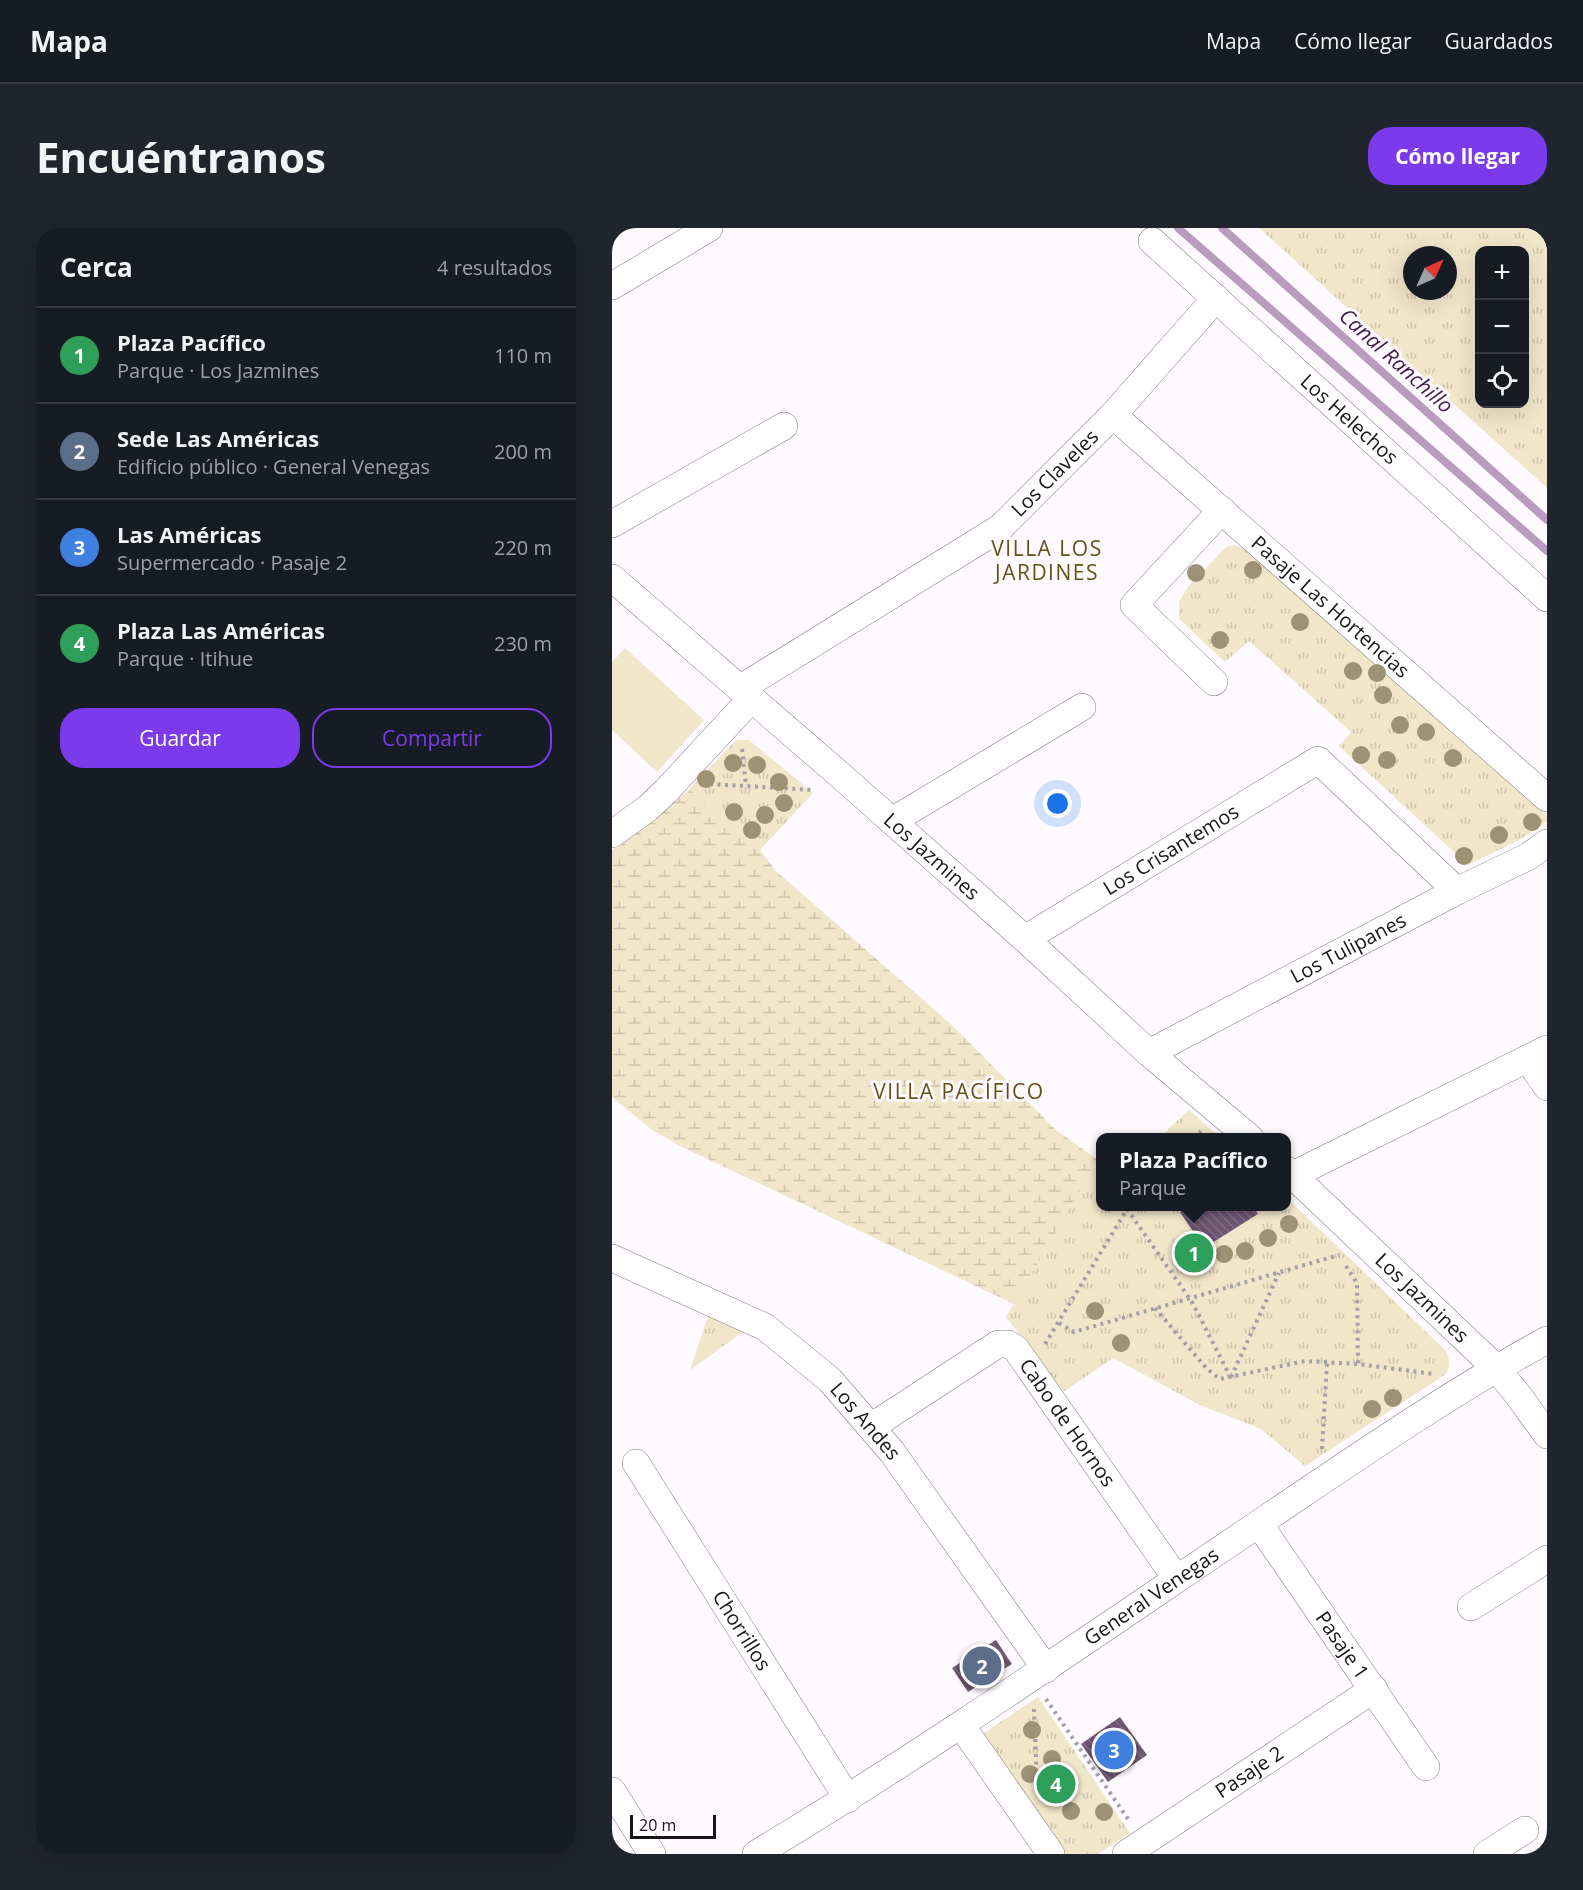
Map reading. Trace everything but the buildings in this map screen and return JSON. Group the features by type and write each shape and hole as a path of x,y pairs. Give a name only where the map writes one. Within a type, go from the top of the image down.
{"street":[{"path":"612,286 709,228"},
{"name":"Los Helechos","path":"1152,241 1547,598"},
{"name":"Los Claveles","path":"612,834 648,808 685,771 746,693 1000,528 1113,415 1216,298"},
{"name":"Pasaje Las Hortencias","path":"1113,415 1547,798"},
{"path":"612,524 784,426"},
{"path":"1214,682 1134,605 1222,510"},
{"name":"Los Jazmines","path":"612,578 840,775 1025,939 1149,1053 1245,1133"},
{"path":"892,821 1082,707"},
{"name":"Los Crisantemos","path":"1025,939 1318,760 1457,891"},
{"name":"Los Tulipanes","path":"1149,1053 1457,891 1529,856 1547,843"},
{"path":"1291,1173 1537,1054 1547,1087"},
{"name":"Los Jazmines","path":"1291,1174 1368,1247 1486,1374 1518,1395 1547,1435"},
{"name":"Los Andes","path":"612,1258 765,1327 830,1380 899,1461 1039,1674"},
{"name":"General Venegas","path":"756,1854 848,1799 1039,1674 1176,1578 1329,1476 1486,1374 1547,1340"},
{"name":"Cabo de Hornos","path":"871,1427 998,1344 1008,1344 1016,1349 1176,1578"},
{"name":"Chorrillos","path":"636,1463 848,1799"},
{"name":"Pasaje 1","path":"1259,1524 1426,1767"},
{"path":"1471,1607 1547,1559"},
{"name":"Pasaje 2","path":"1135,1848 1374,1689"},
{"path":"961,1725 1051,1854"},
{"path":"612,1791 652,1854"},
{"path":"1487,1854 1525,1830"}],"path":[{"path":"685,771 699,784 826,791 840,775"},
{"path":"1029,1368 1127,1211"},
{"path":"1131,1211 1190,1298 1231,1378"},
{"path":"1059,1323 1074,1332 1368,1247"},
{"path":"1339,1255 1357,1283 1358,1364"},
{"path":"1231,1378 1279,1273"},
{"path":"1155,1308 1207,1369 1220,1379 1305,1361 1486,1374"},
{"path":"1327,1363 1322,1450 1329,1476"},
{"path":"1038,1792 1039,1674"},
{"path":"1039,1674 1135,1848"}],"green space":[{"path":"1259,228 1547,228 1547,488"},
{"path":"1234,545 1246,550 1547,816 1547,822 1519,840 1468,865 1339,746 1351,732 1249,641 1225,662 1179,619 1179,602 1187,588 1226,547"},
{"path":"625,648 704,720 657,772 612,730 612,662"},
{"path":"736,740 749,740 813,793 760,850 689,789"},
{"path":"689,789 760,850 775,870 953,1026 1055,1129 1096,1159 1096,1163 1014,1304 682,1147 652,1130 612,1097 612,850 665,811"},
{"path":"1189,1110 1215,1133 1164,1133"},
{"path":"1096,1163 1096,1211 1291,1211 1291,1202 1445,1350 1449,1368 1446,1374 1305,1466 1261,1429 1200,1405 1113,1358 1063,1392 1006,1317"},
{"path":"710,1310 750,1327 690,1370"},
{"path":"1038,1697 1130,1833 1098,1854 1062,1854 981,1735"}],"waterway":[{"path":"1178,228 1547,551"},
{"name":"Canal Ranchillo","path":"1222,228 1547,520"}],"place":[{"name":"Plaza Pacífico","path":"1194,1253"},
{"name":"Sede Las Américas","path":"982,1666"},
{"name":"Las Américas","path":"1114,1750"},
{"name":"Plaza Las Américas","path":"1056,1784"}],"district":[{"name":"VILLA LOS JARDINES","path":"1047,561"},
{"name":"VILLA PACÍFICO","path":"959,1092"}]}
